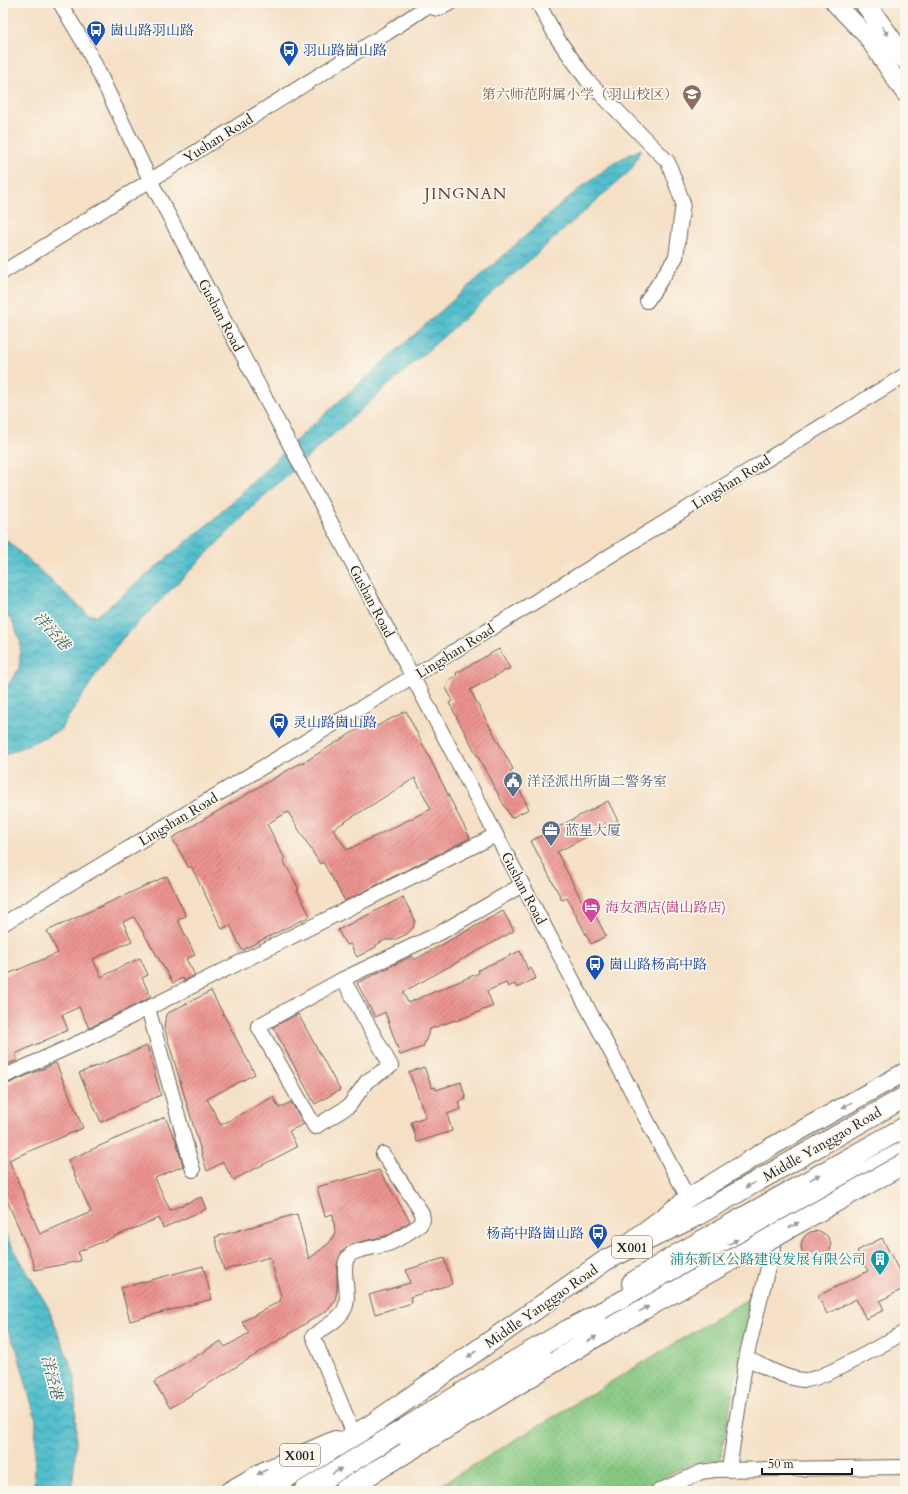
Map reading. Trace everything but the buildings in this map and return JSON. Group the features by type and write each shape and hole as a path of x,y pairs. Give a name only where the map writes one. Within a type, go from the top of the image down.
{"highway":[{"path":"865,3 905,59"},
{"path":"881,3 905,35"},
{"name":"Middle Yanggao Road","path":"265,1491 374,1423 606,1260 696,1216 905,1097"},
{"path":"568,1330 641,1276 905,1126"},
{"name":"Middle Yanggao Road","path":"304,1491 500,1370 568,1330 905,1151"},
{"path":"343,1491 610,1328 905,1163"}],"main road":[{"path":"835,3 867,36 905,93"},
{"path":"874,1090 905,1064"},
{"path":"606,1260 688,1198 771,1148 905,1072"},
{"name":"Middle Yanggao Road","path":"343,1491 427,1428 649,1287"},
{"name":"Middle Yanggao Road","path":"229,1491 264,1471 374,1423"}],"street":[{"name":"Gushan Road","path":"60,3 88,50 150,180 688,1198"},
{"path":"429,4 438,9 451,3"},
{"path":"538,3 557,38 587,80 668,162 683,203 676,257 647,301"},
{"name":"Yushan Road","path":"3,272 429,4"},
{"name":"Lingshan Road","path":"3,924 412,677 905,375"},
{"path":"3,1077 148,1008 496,835"},
{"path":"343,979 391,1066 367,1081 349,1106 315,1127 258,1026 343,979 440,933 522,885"},
{"path":"148,1008 193,1170"},
{"path":"353,1432 313,1336 341,1315 345,1309 347,1301 345,1264 348,1257 353,1253 389,1244 420,1225 423,1220 422,1213 383,1154"},
{"path":"729,1469 746,1358 773,1247 760,1228"},
{"path":"746,1358 789,1377 805,1380 824,1375 905,1332"},
{"path":"659,1491 701,1472 729,1469 905,1467"}],"green space":[{"path":"751,1297 720,1460 707,1460 677,1470 639,1491 431,1491"}],"water":[{"name":"洋泾港","path":"641,149 632,169 264,496 122,639 99,670 60,730 3,756 3,693 19,668 21,643 12,620 3,612 3,537 88,614 97,616 213,520 307,430 575,192 616,161"},
{"name":"洋泾港","path":"3,1231 48,1307 75,1376 76,1441 72,1491 34,1491 36,1420 17,1350 3,1321"}],"place":[{"name":"崮山路羽山路","path":"96,47"},
{"name":"羽山路崮山路","path":"289,67"},
{"name":"第六师范附属小学（羽山校区）","path":"692,111"},
{"name":"灵山路崮山路","path":"279,739"},
{"name":"洋泾派出所崮二警务室","path":"513,798"},
{"name":"蓝星大厦","path":"551,847"},
{"name":"海友酒店(崮山路店)","path":"591,924"},
{"name":"崮山路杨高中路","path":"595,981"},
{"name":"杨高中路崮山路","path":"598,1250"},
{"name":"浦东新区公路建设发展有限公司","path":"880,1276"}],"district":[{"name":"JINGNAN","path":"466,193"}]}
